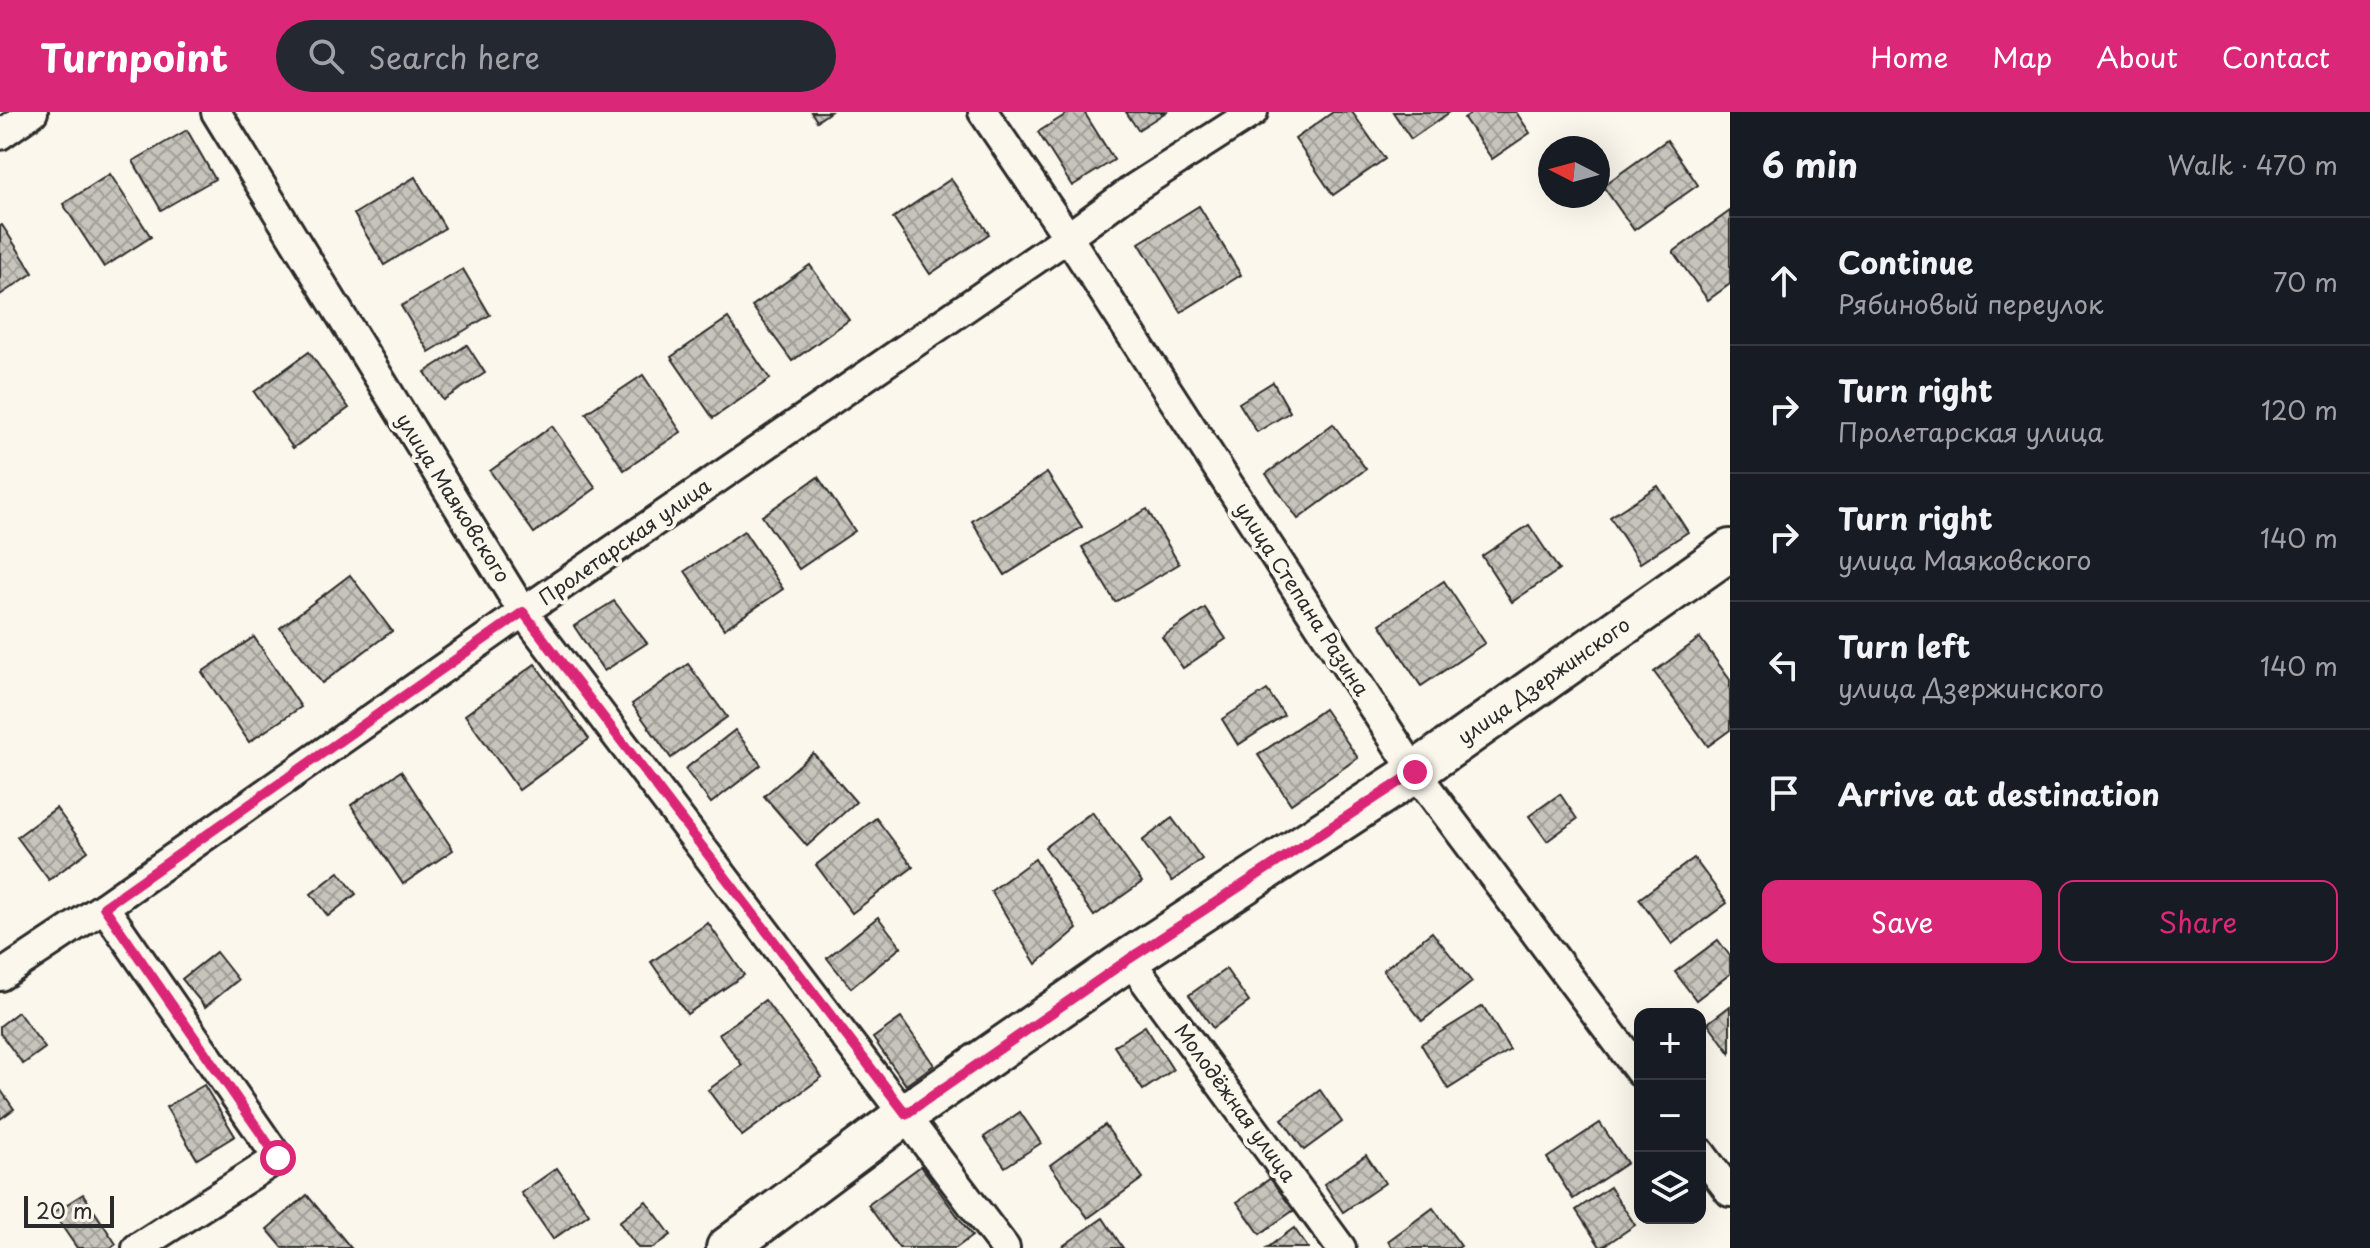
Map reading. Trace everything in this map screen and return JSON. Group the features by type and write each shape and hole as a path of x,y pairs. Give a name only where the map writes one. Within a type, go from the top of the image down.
{"street":[{"path":"0,135 33,112"},
{"name":"улица Маяковского","path":"216,112 523,612 1005,1248"},
{"name":"улица Степана Разина","path":"983,112 1068,237 1415,772 1634,1064"},
{"name":"Пролетарская улица","path":"0,976 104,907 1136,187 1253,112"},
{"name":"улица Дзержинского","path":"727,1248 906,1114 1129,959 1415,772 1730,550"},
{"path":"104,907 278,1158 137,1248"},
{"name":"Молодёжная улица","path":"1129,959 1341,1248"},
{"path":"1706,1160 1730,1192"}],"building":[{"path":"811,112 830,112 817,121"},
{"path":"1070,112 1084,112 1114,160 1072,186 1038,132"},
{"path":"1126,112 1166,112 1138,130"},
{"path":"1333,112 1352,112 1385,159 1333,195 1295,139"},
{"path":"1393,112 1450,112 1411,139"},
{"path":"1473,112 1516,112 1530,133 1492,159 1464,118"},
{"path":"187,130 215,179 161,210 133,161"},
{"path":"1667,140 1698,185 1634,230 1610,196 1610,181"},
{"path":"110,174 151,237 104,267 63,204"},
{"path":"415,177 445,228 384,265 354,214"},
{"path":"951,179 989,234 930,274 893,218"},
{"path":"1199,206 1241,275 1181,312 1139,243"},
{"path":"1730,211 1730,284 1708,300 1673,252"},
{"path":"0,226 33,273 0,295"},
{"path":"810,265 849,320 792,361 752,306"},
{"path":"463,269 490,315 429,352 401,306"},
{"path":"728,318 770,379 713,418 671,357"},
{"path":"467,345 485,373 443,400 425,372"},
{"path":"309,352 349,408 293,448 254,392"},
{"path":"643,375 681,432 624,470 586,413"},
{"path":"1273,382 1290,412 1257,432 1239,403"},
{"path":"1333,424 1366,469 1298,519 1266,474"},
{"path":"552,426 596,488 534,533 490,471"},
{"path":"1047,473 1082,527 1005,575 972,521"},
{"path":"818,477 855,531 799,569 762,516"},
{"path":"1658,486 1688,532 1640,563 1610,517"},
{"path":"1147,509 1179,564 1115,602 1082,547"},
{"path":"1529,525 1559,570 1512,602 1482,556"},
{"path":"744,531 783,589 724,629 685,571"},
{"path":"350,575 392,631 322,683 280,628"},
{"path":"1444,581 1485,643 1421,686 1380,624"},
{"path":"614,601 647,643 604,671 574,626"},
{"path":"1205,608 1226,639 1183,668 1162,637"},
{"path":"254,637 301,707 249,742 202,672"},
{"path":"1700,638 1730,680 1730,730 1708,746 1654,672"},
{"path":"535,664 589,739 519,790 465,715"},
{"path":"688,664 727,717 671,758 632,704"},
{"path":"1267,690 1284,715 1238,745 1222,719"},
{"path":"1324,709 1358,758 1291,804 1258,755"},
{"path":"735,730 761,765 711,803 685,769"},
{"path":"813,753 856,802 807,846 764,796"},
{"path":"401,771 453,850 403,884 351,805"},
{"path":"1560,794 1577,819 1547,841 1529,816"},
{"path":"56,808 88,851 49,880 17,837"},
{"path":"1092,812 1142,882 1094,916 1045,847"},
{"path":"876,818 913,867 852,913 816,865"},
{"path":"1172,818 1202,859 1172,881 1142,841"},
{"path":"1694,858 1727,903 1672,944 1639,899"},
{"path":"1035,859 1077,929 1036,964 991,891"},
{"path":"339,872 356,894 328,916 311,894"},
{"path":"878,917 901,947 851,988 827,958"},
{"path":"708,923 744,975 687,1014 651,962"},
{"path":"1432,932 1472,982 1422,1021 1383,970"},
{"path":"1718,940 1730,956 1730,974 1696,1000 1675,972"},
{"path":"216,952 238,980 205,1007 182,979"},
{"path":"1226,969 1249,1002 1213,1028 1189,995"},
{"path":"765,1000 822,1077 742,1136 708,1090 742,1065 719,1034"},
{"path":"1483,1006 1510,1050 1448,1089 1421,1044"},
{"path":"1730,1006 1730,1053 1708,1023"},
{"path":"18,1012 45,1048 23,1064 0,1033 0,1026"},
{"path":"901,1018 934,1065 906,1085 873,1038"},
{"path":"1145,1026 1173,1070 1143,1090 1114,1046"},
{"path":"204,1085 235,1136 197,1159 166,1107"},
{"path":"0,1089 14,1109 0,1119"},
{"path":"1320,1090 1342,1122 1304,1150 1282,1119"},
{"path":"1020,1112 1041,1143 1005,1167 984,1137"},
{"path":"1600,1123 1627,1163 1573,1199 1547,1158"},
{"path":"1105,1125 1143,1178 1088,1218 1050,1165"},
{"path":"1366,1155 1385,1183 1343,1212 1324,1184"},
{"path":"921,1166 972,1236 956,1248 899,1248 868,1205"},
{"path":"557,1168 589,1214 553,1239 521,1193"},
{"path":"1271,1178 1294,1210 1260,1234 1237,1202"},
{"path":"1610,1187 1635,1225 1601,1248 1576,1210"},
{"path":"83,1194 116,1244 111,1248 77,1248 53,1213"},
{"path":"307,1195 351,1248 283,1248 267,1229"},
{"path":"646,1201 671,1235 653,1248 638,1248 619,1222"},
{"path":"1433,1208 1461,1246 1393,1248 1388,1241"},
{"path":"1103,1218 1123,1248 1060,1248"},
{"path":"1294,1228 1308,1248 1267,1248"}],"route":[{"path":"278,1158 104,907 523,612 906,1114 1129,959 1415,772"}]}
